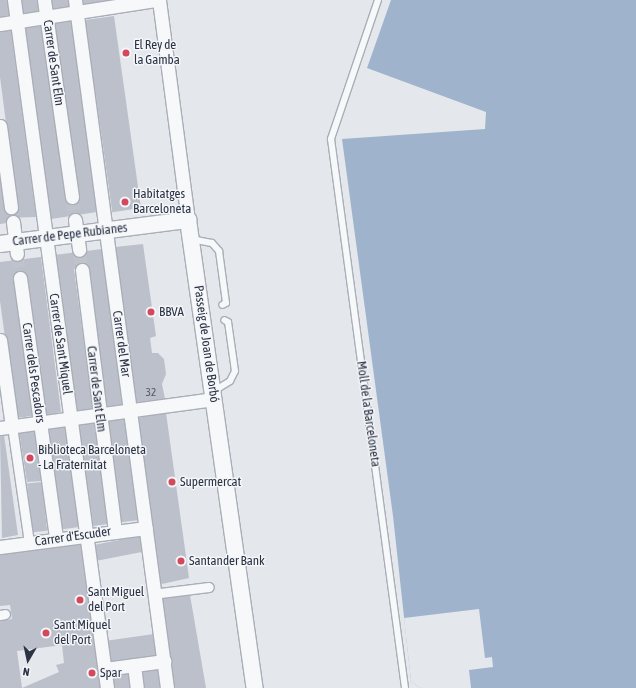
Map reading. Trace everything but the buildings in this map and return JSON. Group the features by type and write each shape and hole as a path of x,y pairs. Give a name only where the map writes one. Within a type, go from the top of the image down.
{"street":[{"name":"Carrer de Sant Miquel","path":"14,0 107,688"},
{"name":"Carrer de Sant Elm","path":"44,0 72,197"},
{"path":"0,24 47,17 76,6 155,0"},
{"name":"Passeig de Joan de Borbó","path":"159,0 188,220 255,688"},
{"name":"Carrer del Mar","path":"76,6 167,688"},
{"path":"0,126 11,207"},
{"name":"Carrer de Pepe Rubianes","path":"11,247 46,238 76,227 106,231 188,220"},
{"path":"11,247 13,222"},
{"path":"76,227 79,250"},
{"name":"Carrer de Sant Elm","path":"82,270 115,532"},
{"name":"Carrer dels Pescadors","path":"20,278 56,540"},
{"path":"0,340 6,427 29,543"},
{"path":"6,427 130,411 213,396"},
{"name":"Carrer d'Escuder","path":"0,547 146,528"},
{"path":"160,593 209,587"},
{"path":"104,669 164,661"},
{"path":"134,665 137,688"}],"lane":[{"name":"Moll de la Barceloneta","path":"378,0 330,139 405,688"},
{"path":"191,239 212,243 219,251 226,303 222,305"},
{"path":"213,396 230,381 235,371 228,322 224,320"}],"water":[{"path":"391,0 636,0 636,688 420,688 411,681 393,516 342,139 485,129 486,112 367,68"}],"pier":[{"path":"479,609 485,658 492,657 493,667 469,670 471,688 420,688 411,681 404,618"}],"tunnel":[{"path":"72,197 75,220"},
{"path":"79,250 82,270"},
{"path":"17,254 20,278"}],"place":[{"name":"El Rey de la Gamba","path":"126,53"},
{"name":"Habitatges Barceloneta","path":"125,202"},
{"name":"BBVA","path":"151,312"},
{"name":"Biblioteca Barceloneta - La Fraternitat","path":"30,458"},
{"name":"Supermercat","path":"172,482"},
{"name":"Santander Bank","path":"181,561"},
{"name":"Sant Miguel del Port","path":"80,600"},
{"name":"Sant Miquel del Port","path":"46,633"},
{"name":"Spar","path":"92,673"}]}
